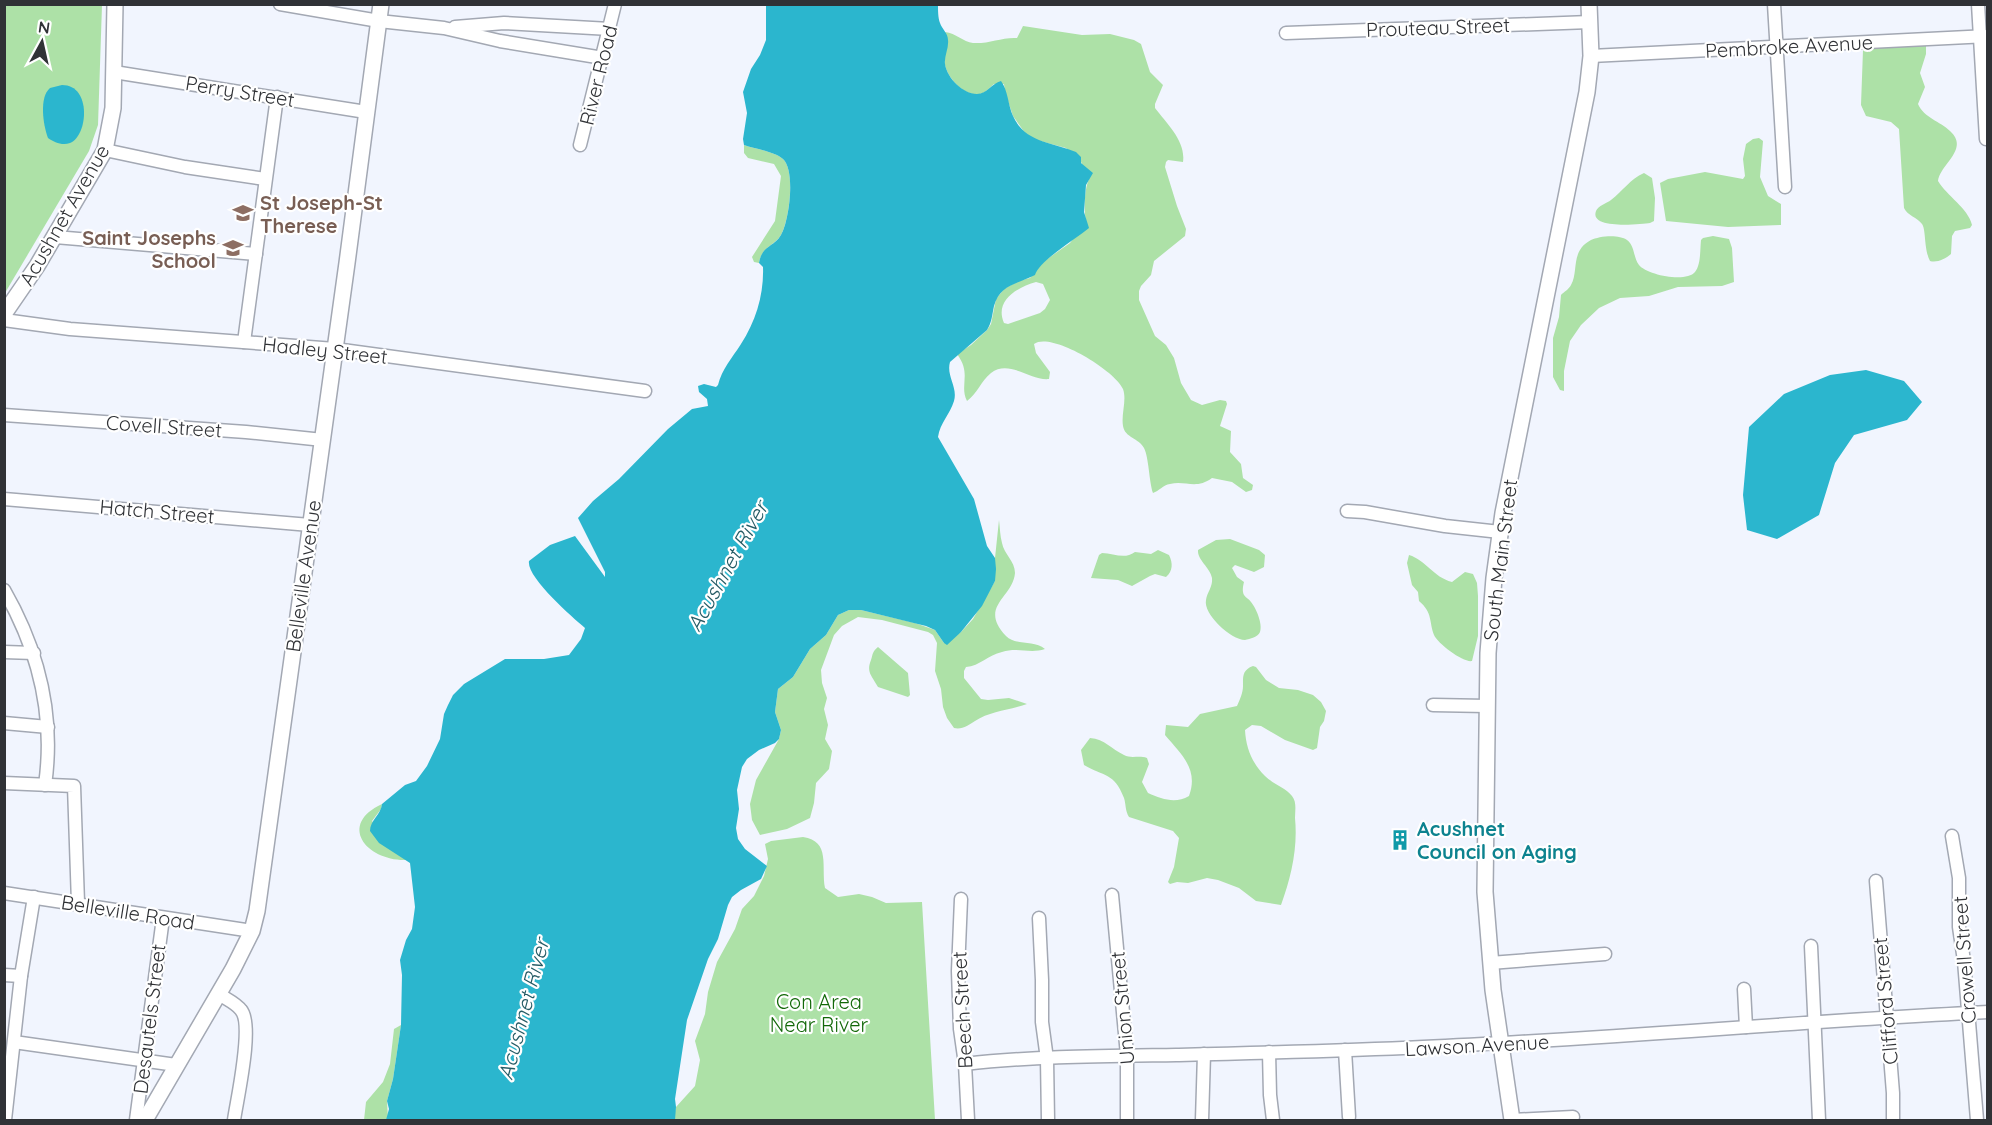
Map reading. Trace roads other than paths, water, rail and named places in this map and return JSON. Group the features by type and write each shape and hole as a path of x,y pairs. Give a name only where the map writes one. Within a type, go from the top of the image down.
{"main road":[{"name":"Acushnet Avenue","path":"4,314 55,237 105,150 112,117 115,4"},
{"name":"Belleville Avenue","path":"145,1120 219,994 252,931 323,440 381,4"},
{"name":"South Main Street","path":"1512,1120 1490,963 1485,875 1490,626 1500,532 1587,92 1591,56 1589,4"}],"street":[{"path":"280,4 379,21 444,28 500,41 603,58"},
{"name":"River Road","path":"580,145 615,4"},
{"path":"1774,4 1785,187"},
{"path":"1978,4 1984,36 1986,139"},
{"name":"Prouteau Street","path":"1286,33 1590,22"},
{"path":"444,28 504,23 610,29"},
{"name":"Pembroke Avenue","path":"1591,56 1984,36"},
{"name":"Perry Street","path":"114,72 366,112"},
{"path":"244,342 277,97"},
{"path":"105,150 185,167 265,179"},
{"path":"55,237 256,254"},
{"name":"Hadley Street","path":"4,320 70,329 335,349 645,391"},
{"name":"Covell Street","path":"4,415 246,432 323,440"},
{"name":"Hatch Street","path":"4,499 310,525"},
{"path":"1347,511 1500,532"},
{"path":"4,590 24,627 44,689 48,727 45,785"},
{"path":"4,652 34,653"},
{"path":"1433,705 1487,706"},
{"path":"4,723 48,727"},
{"path":"4,783 74,786 78,903"},
{"name":"Crowell Street","path":"1952,836 1959,878 1959,927 1964,961 1977,1120"},
{"name":"Clifford Street","path":"1876,881 1893,1093 1893,1120"},
{"name":"Belleville Road","path":"4,893 252,931"},
{"name":"Union Street","path":"1112,895 1127,1055 1127,1120"},
{"path":"4,1120 8,1056 14,1042 21,976 34,897"},
{"name":"Beech Street","path":"960,898 957,971 968,1120"},
{"name":"Desautels Street","path":"136,1120 163,918"},
{"path":"1038,918 1042,1022 1047,1059 1048,1120"},
{"path":"1811,946 1819,1120"},
{"path":"1490,963 1605,954"},
{"path":"4,975 21,976"},
{"path":"1744,989 1746,1027"},
{"path":"219,994 242,1011 247,1022 234,1120"},
{"name":"Lawson Avenue","path":"965,1064 1127,1055 1346,1050 1570,1040 1815,1024 1886,1017 1988,1012"},
{"path":"14,1042 176,1065"},
{"path":"1346,1050 1349,1117"},
{"path":"1269,1052 1273,1120"},
{"path":"1202,1120 1204,1054"},
{"path":"1512,1120 1573,1117"}],"water":[{"name":"Acushnet River","path":"766,5 938,5 939,21 948,38 946,69 956,84 966,91 977,94 1001,81 1013,116 1025,132 1032,137 1076,152 1081,157 1081,163 1093,173 1086,185 1084,212 1089,228 1043,263 1035,275 1005,289 997,299 987,330 950,362 955,396 938,437 974,499 987,546 995,558 995,581 982,606 947,645 935,630 926,626 861,610 849,610 838,615 826,635 810,649 793,677 778,689 775,712 781,730 779,739 747,759 742,767 737,790 738,839 745,849 767,866 761,879 732,897 718,939 708,959 687,1020 675,1099 675,1120 386,1120 389,1109 387,1101 393,1079 401,1025 400,960 412,929 415,907 410,863 379,843 370,831 370,827 382,804 405,785 416,781 427,766 440,739 444,714 448,705 453,695 464,684 505,659 544,659 569,655 581,639 585,628 542,586 530,568 529,561 550,545 575,536 605,577 605,572 578,518 668,429 692,409 708,406 707,399 699,392 698,386 704,384 716,387 718,385 751,326 762,287 763,267 759,263 760,257 781,235 787,219 790,197 789,174 783,159 770,152 744,145 743,139 747,113 743,92 751,69 766,40"},
{"path":"62,85 72,87 78,93 84,111 81,131 70,143 64,144 48,138 43,112 47,92 50,88"},
{"path":"1866,370 1904,381 1922,402 1907,420 1854,435 1835,463 1819,515 1777,539 1747,530 1743,495 1749,427 1784,394 1830,375"}],"place":[{"name":"St Joseph-St Therese","path":"243,213"},
{"name":"Saint Josephs School","path":"233,248"},
{"name":"Acushnet Council on Aging","path":"1400,840"}],"park label":[{"name":"Con Area Near River","path":"819,1012"}]}
